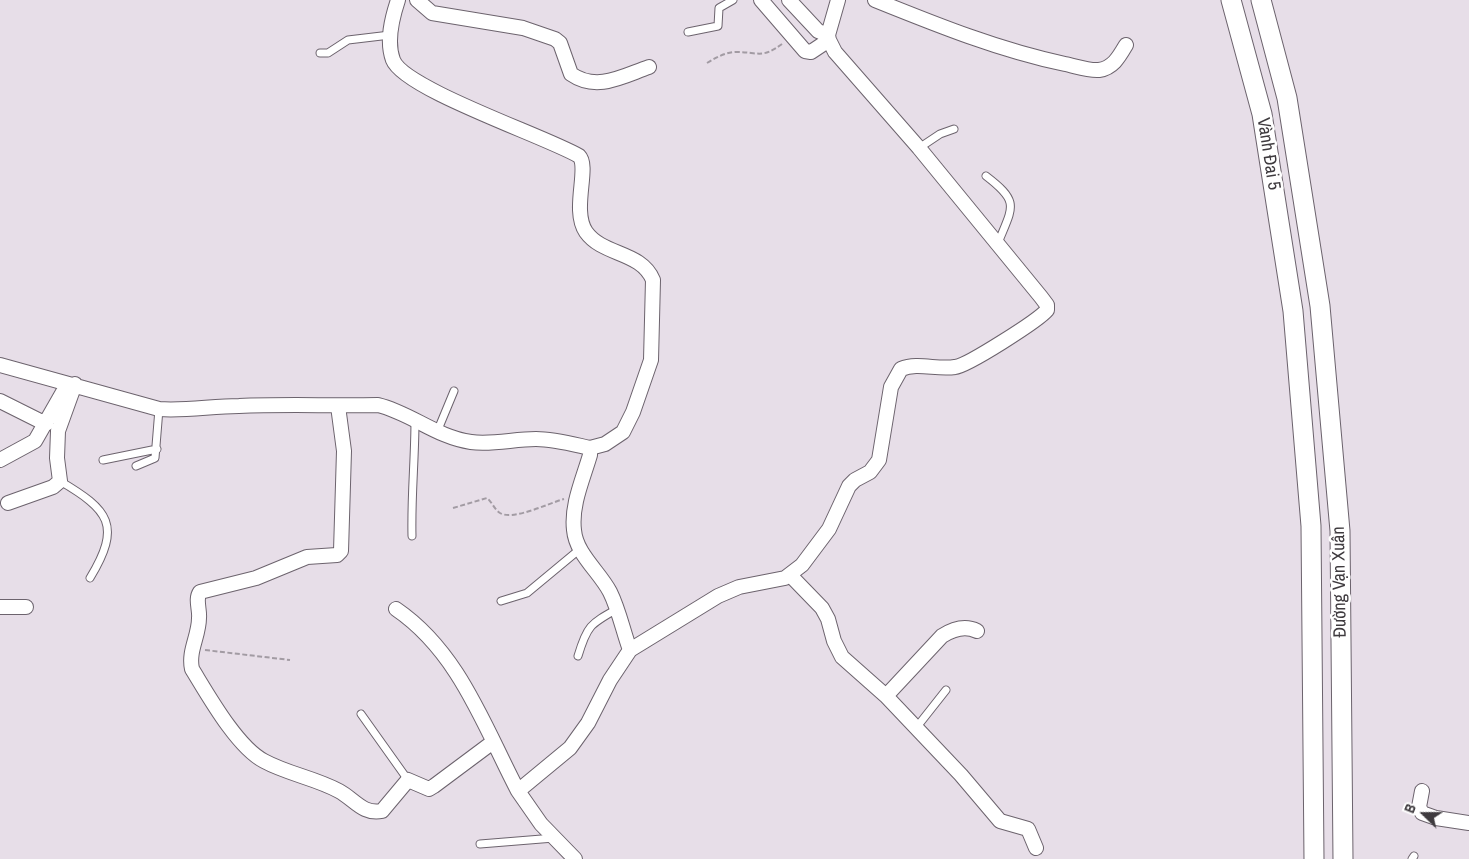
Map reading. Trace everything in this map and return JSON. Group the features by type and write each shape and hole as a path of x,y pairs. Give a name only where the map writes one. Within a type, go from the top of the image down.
{"main road":[{"name":"Vành Đai 5","path":"1231,0 1262,114 1292,310"},
{"name":"Vành Đai 5","path":"1261,0 1287,98 1320,306"},
{"name":"Đường Vạn Xuân","path":"1320,306 1340,531 1343,859"},
{"name":"Đường Vạn Xuân","path":"1292,310 1311,526 1314,859"}],"street":[{"path":"0,366 71,384 159,410 184,411 205,407 258,405 378,405 394,409 437,432 472,442 537,439 561,441 590,448 605,444 623,432 646,377 651,360 654,280 650,272 640,263 598,243 585,230 578,205 583,164 579,156 445,97 397,67 393,60 390,35 398,0"},
{"path":"417,0 432,13 523,28 555,39 560,44 571,74 583,81 604,83 650,67"},
{"path":"761,0 805,51 823,43 838,0"},
{"path":"518,791 570,748 588,723 610,680 630,650 718,596 739,587 790,575 815,550 829,529 849,486 876,466 884,443 892,387 901,369 916,366 931,368 963,366 1042,316 1047,305 919,148 842,61 823,43 818,31 789,0"},
{"path":"875,0 947,29 1027,56 1098,70 1110,67 1119,58 1126,45"},
{"path":"0,460 30,446 71,384"},
{"path":"8,503 53,487 60,481 57,458 58,431 71,384"},
{"path":"0,401 46,424"},
{"path":"338,406 344,451 340,553 332,556 307,557 256,578 200,592 198,594 200,619 193,648 192,669 239,739 264,761 339,791 356,804 375,812 382,811 408,780 431,788 493,742"},
{"path":"590,448 590,455 574,507 573,528 580,549 609,590 630,650"},
{"path":"790,575 822,608 828,618 834,641 842,656 886,696 961,775 1000,821 1028,829 1036,848"},
{"path":"0,607 26,607"},
{"path":"396,609 416,622 454,666 518,791 536,818 575,859"},
{"path":"886,696 942,636 951,631 964,628 977,631"},
{"path":"1422,791 1419,807 1422,813 1436,818 1469,823"}],"lane":[{"path":"688,32 718,26 719,8 733,0"},
{"path":"320,53 328,53 348,40 390,35"},
{"path":"919,148 940,134 954,129"},
{"path":"986,176 1010,197 1010,214 998,243"},
{"path":"437,432 454,391"},
{"path":"136,466 155,458 159,410"},
{"path":"412,536 411,500 415,458 415,420"},
{"path":"103,460 157,449"},
{"path":"60,481 89,500 107,521 109,531 106,543 90,578"},
{"path":"501,601 527,593 580,549"},
{"path":"578,656 590,626 617,609"},
{"path":"916,728 946,690"},
{"path":"361,714 408,780"},
{"path":"480,844 554,838"}],"path":[{"path":"708,63 717,57 736,52 760,55 775,49 792,37"},
{"path":"453,508 487,498 496,510 506,516 518,514 578,494"},
{"path":"193,648 290,660"}]}
